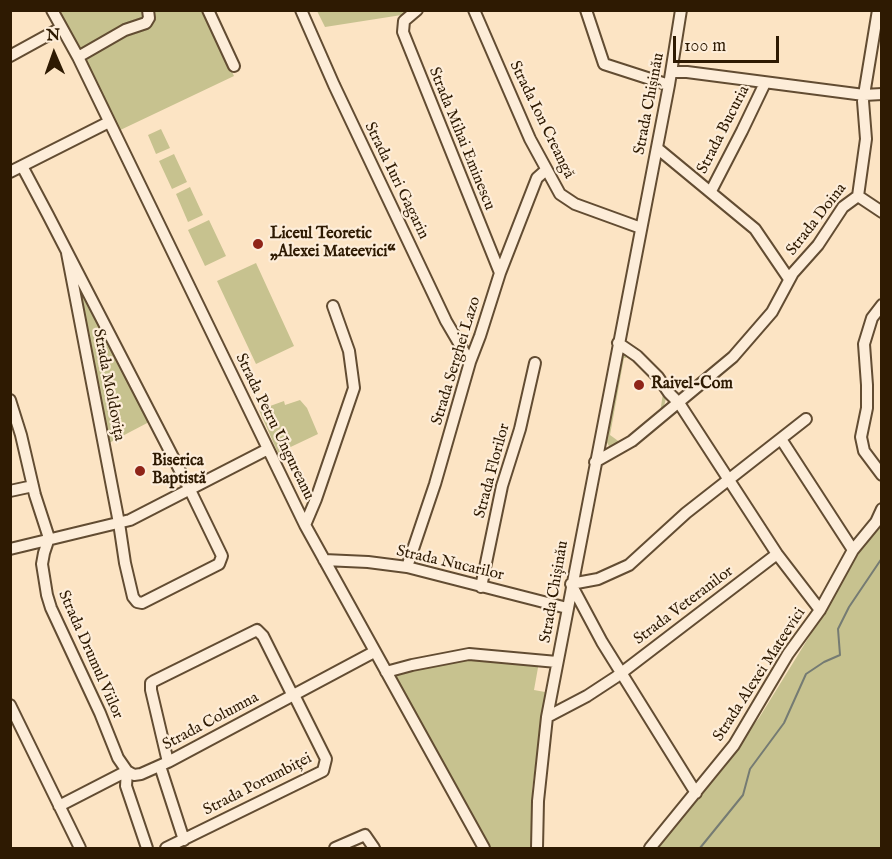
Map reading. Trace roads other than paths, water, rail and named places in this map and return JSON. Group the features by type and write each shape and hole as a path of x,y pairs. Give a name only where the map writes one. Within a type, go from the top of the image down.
{"street":[{"name":"Strada Petru Ungureanu","path":"52,10 78,57 305,525 484,849"},
{"path":"78,57 125,30 147,23 148,10"},
{"path":"208,10 234,66"},
{"name":"Strada Iuri Gagarin","path":"301,10 446,321 470,362"},
{"name":"Strada Ion Creangă","path":"474,10 530,139 553,184 566,200 641,228"},
{"path":"586,10 604,63 669,85"},
{"name":"Strada Chișinău","path":"537,849 538,801 547,717 672,72 681,10"},
{"name":"Strada Doina","path":"595,462 632,441 733,357 772,312 789,279 818,245 843,207 858,196 866,139 864,95 878,10"},
{"name":"Strada Mihai Eminescu","path":"412,14 404,21 402,28 409,50 500,273"},
{"path":"10,56 61,28"},
{"name":"Strada Bucuria","path":"672,72 864,95 882,94"},
{"name":"Strada Bucuria","path":"711,191 765,83"},
{"path":"10,172 109,122"},
{"path":"657,148 755,229 789,279"},
{"name":"Strada Moldovița","path":"22,166 190,490 221,553 222,560 219,564 142,603 135,601 129,585 67,253"},
{"name":"Strada Serghei Lazo","path":"407,567 500,273 537,178 546,170"},
{"path":"858,196 882,212"},
{"path":"882,305 869,325 864,344 867,408 861,437 864,451 882,475"},
{"path":"305,525 354,388 349,351 333,306"},
{"path":"618,344 637,356 679,403 777,554 820,610"},
{"name":"Strada Florilor","path":"481,587 502,486 520,429 535,363"},
{"path":"10,400 49,538"},
{"path":"696,793 621,673 571,584 598,579 629,565 686,513 806,418"},
{"path":"781,439 853,550"},
{"path":"10,549 130,520 268,449"},
{"path":"10,491 33,486"},
{"name":"Strada Alexei Mateevici","path":"650,849 734,745 788,654 820,610 853,550 876,522 882,509"},
{"name":"Strada Drumul Viilor","path":"49,538 42,564 44,586 51,608 100,713 118,758 127,771 126,786 147,849"},
{"name":"Strada Veteranilor","path":"547,717 587,696 621,673 777,554"},
{"name":"Strada Nucarilor","path":"324,560 407,567 567,608"},
{"name":"Strada Porumbiței","path":"164,764 150,685 257,630 263,636 326,759 323,771 166,849"},
{"name":"Strada Columna","path":"59,806 127,771 134,775 141,774 164,764 374,652"},
{"path":"386,672 469,654 557,662"},
{"path":"10,705 80,849"},
{"path":"164,764 184,840"},
{"path":"335,849 364,835 374,849"}],"waterway":[{"path":"700,848 743,795 750,769 784,723 806,674 840,655 838,629 849,607 882,558"}],"place":[{"name":"Liceul Teoretic „Alexei Mateevici“","path":"258,244"},
{"name":"Raivel-Com","path":"639,385"},
{"name":"Biserica Baptistă","path":"140,471"}]}
